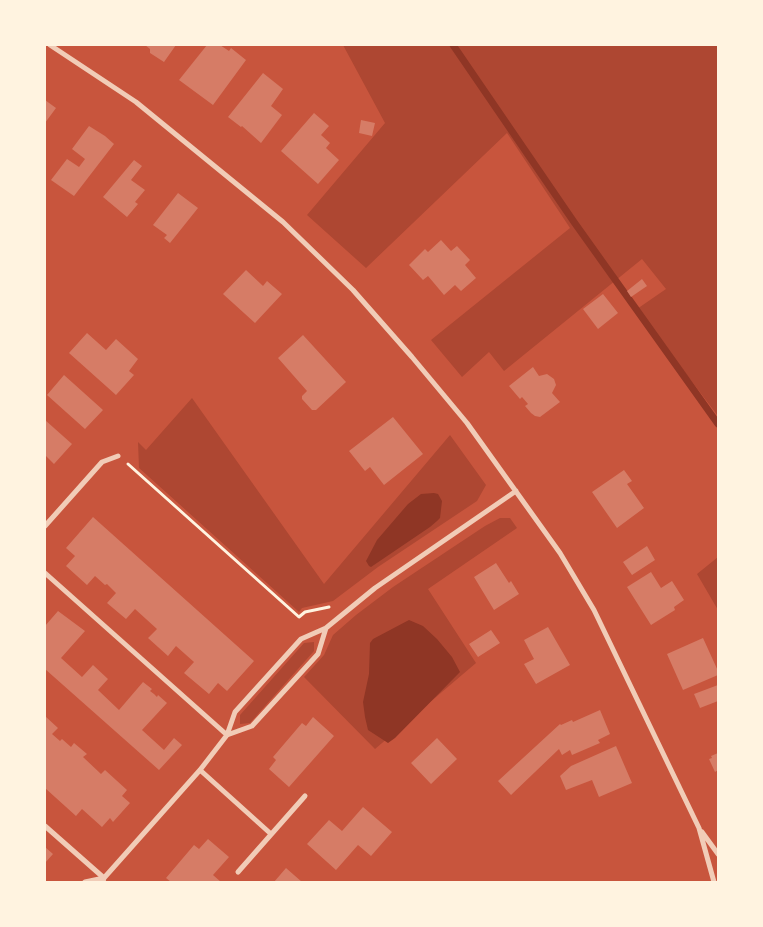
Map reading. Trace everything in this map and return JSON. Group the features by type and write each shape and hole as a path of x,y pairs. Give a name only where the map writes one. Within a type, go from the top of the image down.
{"street":[{"path":"50,45 136,102 290,229 353,290 412,356 467,423 560,553 594,610 699,828 714,882"},
{"path":"45,526 102,462 118,456"},
{"path":"85,882 104,880 200,770 227,735 235,712 301,639 326,628 348,608 516,491"},
{"path":"45,573 227,735"},
{"path":"227,735 252,726 318,654 326,628"},
{"path":"200,770 272,834"},
{"path":"238,872 305,796"},
{"path":"45,826 104,880"},
{"path":"699,828 718,854"}],"path":[{"path":"118,456 299,617 305,612 332,606 348,608"}],"shaded area":[{"path":"343,45 718,45 718,416 637,309 666,289 642,259 504,371 489,352 462,377 431,340 570,228 507,133 366,268 307,215 385,123"},
{"path":"192,398 324,584 450,435 486,485 477,501 378,567 333,601 302,608 299,612 139,468 138,442 146,450"},
{"path":"421,494 438,494 442,501 440,518 430,527 371,567 369,566 366,561 377,540 408,504"},
{"path":"500,518 510,518 517,528 428,589 476,663 375,749 304,677 324,655 333,635 356,615 393,587"},
{"path":"718,557 718,610 697,574"},
{"path":"409,620 423,626 437,639 452,657 460,672 388,743 368,730 365,717 363,702 369,674 370,643 373,639"},
{"path":"314,642 314,651 250,723 240,724 240,715 304,643"}],"building":[{"path":"145,45 176,45 164,62 150,53 150,49"},
{"path":"207,45 220,45 229,51 231,48 246,60 213,105 179,80"},
{"path":"263,73 283,89 271,106 282,115 261,143 242,126 228,117"},
{"path":"45,100 56,108 45,123"},
{"path":"314,113 329,126 321,135 330,143 326,148 339,160 318,184 281,151"},
{"path":"361,120 375,123 372,136 359,133"},
{"path":"89,126 114,144 74,196 51,180 67,159 79,167 85,159 72,149"},
{"path":"134,160 142,166 131,180 145,190 135,202 138,204 127,217 103,197"},
{"path":"178,193 198,208 170,243 164,238 167,235 153,225"},
{"path":"441,240 451,251 457,246 470,260 465,265 476,278 461,291 455,285 444,295 428,276 423,280 409,265 425,249 428,252"},
{"path":"246,270 263,286 267,281 282,294 255,323 223,294"},
{"path":"642,279 647,286 631,297 627,291"},
{"path":"603,294 618,313 598,329 583,309"},
{"path":"87,333 106,350 116,339 138,359 129,371 134,375 116,395 69,353"},
{"path":"303,335 346,382 316,410 312,410 302,399 302,396 307,391 278,358"},
{"path":"533,367 539,376 547,374 554,379 556,385 552,393 560,402 540,417 531,413 525,406 528,404 522,397 520,399 509,386"},
{"path":"64,375 103,410 85,429 47,395"},
{"path":"393,417 423,454 384,485 370,467 365,471 349,451"},
{"path":"45,420 72,444 54,464 45,455"},
{"path":"624,470 632,481 627,484 644,508 617,528 592,492"},
{"path":"93,517 254,661 227,691 218,683 209,694 184,673 194,662 176,646 168,656 148,638 157,629 135,609 126,619 107,603 116,593 107,584 105,585 95,576 87,585 66,566 75,556 66,548"},
{"path":"647,546 655,560 632,575 623,562"},
{"path":"496,563 519,594 494,610 474,577"},
{"path":"651,572 661,588 672,581 684,600 674,607 675,610 651,625 627,587"},
{"path":"58,611 85,631 61,658 82,677 93,665 108,679 98,690 119,710 143,682 152,689 150,691 167,703 142,730 164,750 174,738 182,745 159,770 45,669 45,626"},
{"path":"548,627 570,665 536,684 524,664 534,659 524,640"},
{"path":"491,630 500,643 478,657 469,644"},
{"path":"703,638 718,671 718,675 683,690 667,654"},
{"path":"718,685 718,701 700,708 694,694"},
{"path":"600,710 610,734 598,740 600,743 572,755 570,750 562,755 559,749 511,795 498,781 560,724 572,720 573,722"},
{"path":"45,716 58,728 52,734 60,741 62,739 71,747 74,743 87,754 83,757 101,774 105,770 127,790 122,796 130,803 113,822 110,818 102,827 82,809 76,816 45,788"},
{"path":"313,717 334,736 289,787 269,769 276,760 273,757 302,723 306,726"},
{"path":"437,738 457,759 431,784 411,763"},
{"path":"616,746 632,783 599,797 592,780 566,790 560,776 571,766"},
{"path":"718,753 718,770 715,772 709,759"},
{"path":"363,807 392,832 371,856 358,845 336,870 307,844 329,820 342,831"},
{"path":"208,839 229,857 213,875 221,882 171,882 166,878 194,845 199,849"},
{"path":"45,847 53,854 45,863"},
{"path":"286,868 302,882 274,882"}],"waterway":[{"path":"453,45 574,222 718,424"}]}
